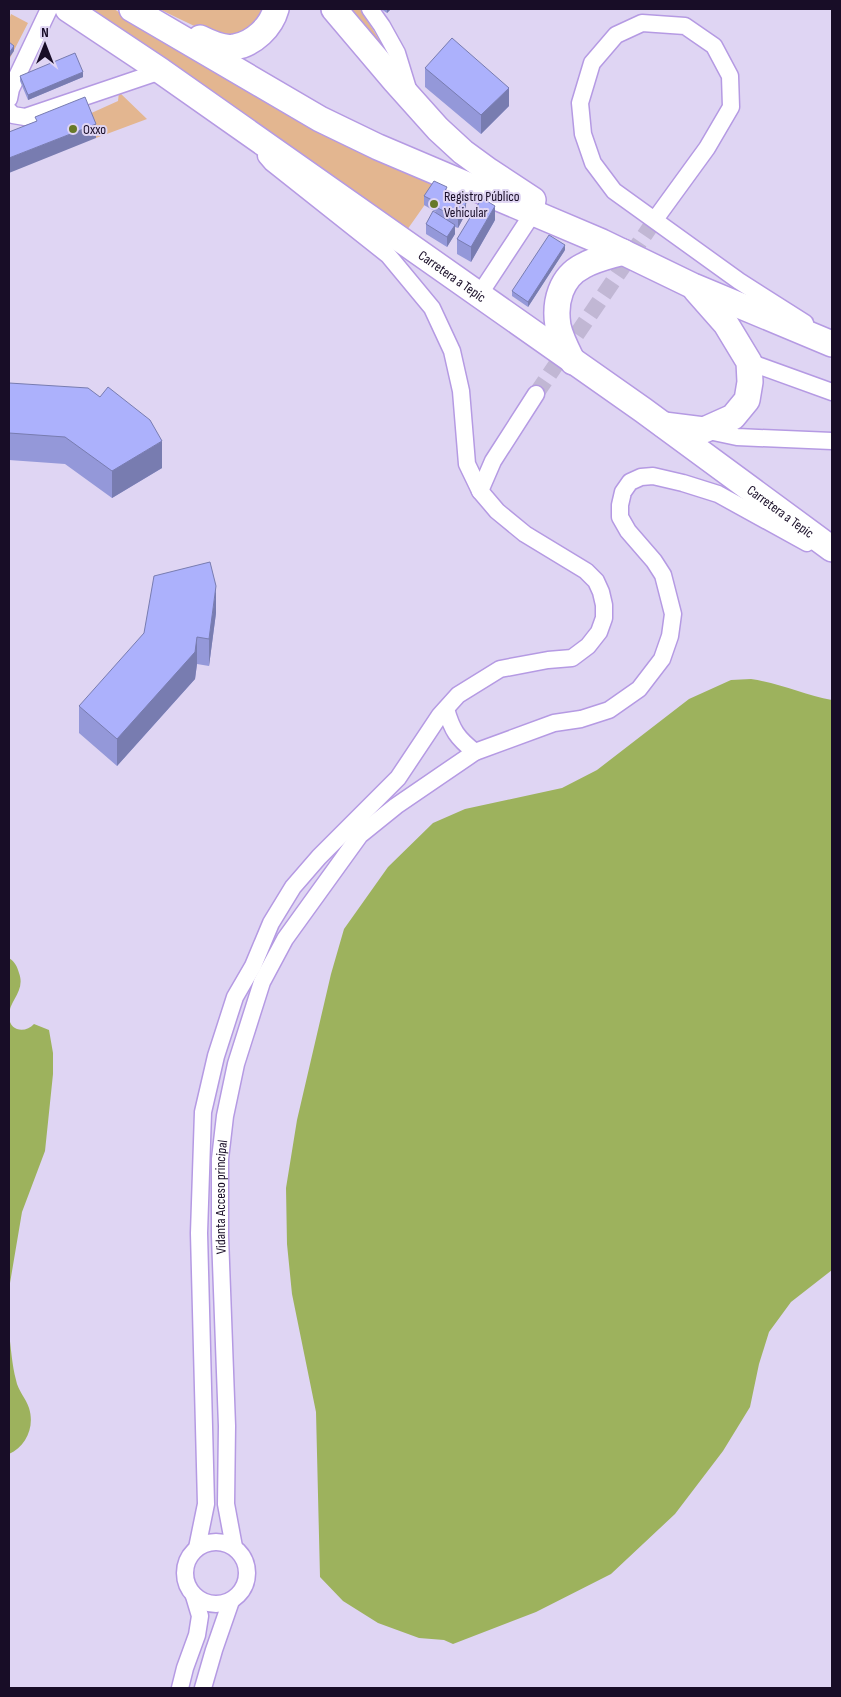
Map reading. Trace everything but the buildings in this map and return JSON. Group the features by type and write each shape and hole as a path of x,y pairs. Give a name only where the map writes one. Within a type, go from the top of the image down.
{"highway":[{"name":"Carretera a Tepic","path":"68,9 161,70 663,424 832,549"},
{"path":"132,9 320,119 378,147 612,247 693,286 832,342"},
{"path":"141,9 212,44 234,47 251,41 263,32 274,16 276,9"},
{"path":"334,9 438,129 463,152 489,172 612,247"},
{"path":"573,362 563,342 558,325 558,300 565,281 582,266 612,247"},
{"path":"663,424 704,430 733,417 746,400 750,382 749,362 726,324 693,286"}],"street":[{"path":"9,100 11,89 49,9"},
{"path":"370,9 397,53 412,100"},
{"path":"659,214 707,148 731,107 730,76 714,46 685,26 642,23 616,35 592,63 580,103 583,134 593,163 614,191 738,281 832,342"},
{"path":"9,111 14,115 25,117 161,70"},
{"path":"197,1548 206,1504 199,1232 203,1112 216,1056 234,997 253,966 271,923 293,887 319,857 398,778 446,708 458,695 500,669 548,660 572,658 594,639 599,632 604,618 604,604 601,592 596,581 586,570 525,534 497,512 480,491 467,464 461,391 452,352 432,308 388,255 272,163 248,132"},
{"path":"479,295 533,213"},
{"path":"749,362 832,392"},
{"path":"480,491 493,461 536,394"},
{"path":"704,430 738,437 832,441"},
{"name":"Vidanta Acceso principal","path":"203,1688 231,1601 245,1585 247,1575 244,1559 234,1547 226,1504 228,1426 220,1236 220,1159 225,1116 236,1064 262,982 285,939 360,835 396,806 475,752 554,723 581,719 609,710 639,689 662,659 670,636 673,614 663,575 654,561 628,531 620,517 623,492 630,482 641,477 653,476 718,494 815,547 832,553"},
{"path":"446,708 451,726 460,741 475,752"},
{"path":"180,1688 197,1635 200,1616 194,1596 186,1584 184,1568 187,1559 197,1548 213,1542 224,1543 234,1547"},
{"path":"194,1596 211,1604 231,1601"}],"shaded area":[{"path":"86,9 114,9 136,23 438,186 407,230"},
{"path":"159,9 265,9 256,22 235,36 215,36"},
{"path":"344,9 360,9 390,57"},
{"path":"11,14 28,23 9,60 9,20"},
{"path":"119,92 147,119 96,138 87,115 118,101"},
{"path":"751,679 832,700 832,1270 791,1302 769,1332 759,1364 750,1407 723,1451 675,1514 611,1574 536,1612 453,1644 444,1640 419,1638 378,1623 343,1601 320,1577 316,1412 292,1294 287,1244 286,1188 297,1120 331,974 344,929 388,867 433,823 465,809 562,788 597,770 689,699 731,680"},
{"path":"9,958 17,966 21,980 19,991 9,1011"},
{"path":"9,1017 12,1026 19,1030 27,1029 34,1024 49,1030 53,1053 53,1074 45,1151 22,1212 9,1289"},
{"path":"9,1333 16,1380 18,1388 29,1408 31,1422 28,1435 24,1441 15,1451 9,1454"}],"tunnel":[{"path":"536,394 659,214"}],"place":[{"name":"Oxxo","path":"73,129"},
{"name":"Registro Público Vehicular","path":"434,204"}]}
